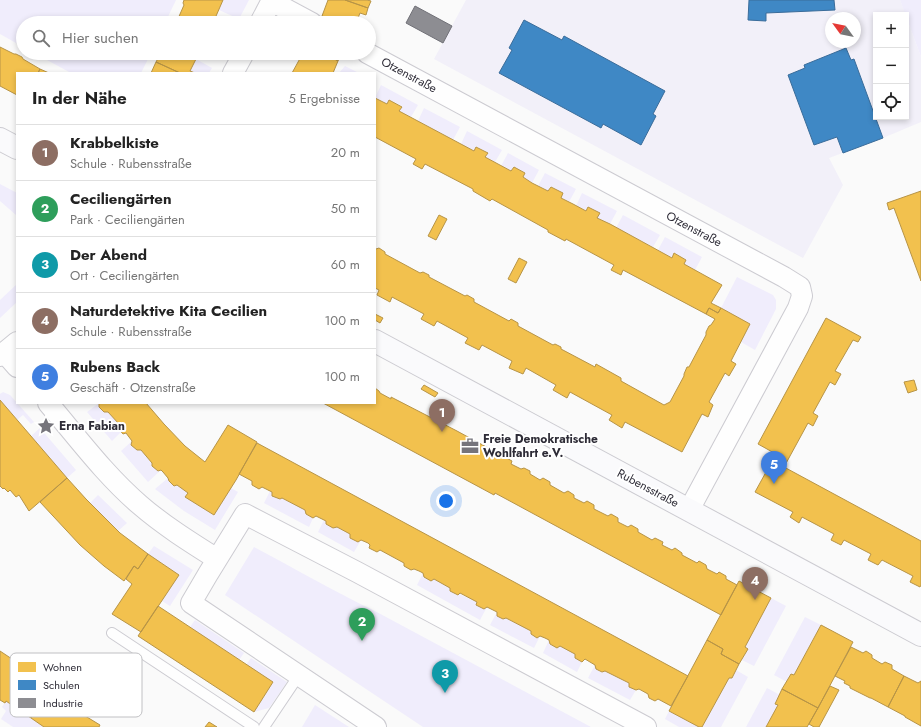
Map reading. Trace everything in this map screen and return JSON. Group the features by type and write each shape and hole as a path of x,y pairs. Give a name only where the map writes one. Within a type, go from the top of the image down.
{"street":[{"path":"264,16 272,1 299,16"},
{"name":"Otzenstraße","path":"376,58 800,287 802,296 798,308 689,510"},
{"path":"234,72 240,60"},
{"path":"0,139 16,147"},
{"name":"Rubensstraße","path":"376,342 921,635"},
{"path":"49,404 107,472 140,505 162,523 217,559"},
{"path":"376,727 191,603 245,514 350,568 646,727"}],"lane":[{"path":"112,633 254,727"},
{"path":"264,727 299,676"}],"shaded area":[{"path":"0,0 176,0 168,16 16,16 16,43 0,34"},
{"path":"223,0 249,0 241,16 232,16 219,10"},
{"path":"466,0 900,0 905,12 873,12 873,120 909,120 909,24 921,57 921,122 829,158 843,185 803,258 434,59"},
{"path":"900,0 921,0 921,57 909,24 909,12 904,12"},
{"path":"47,60 148,60 142,72 69,72"},
{"path":"196,60 212,68 210,72 190,71"},
{"path":"345,66 357,72 340,72"},
{"path":"381,85 418,105 411,117 399,111 402,106 390,100 387,104 376,98"},
{"path":"424,108 460,127 453,140 418,121"},
{"path":"467,131 502,150 495,162 485,157 487,152 477,147 474,151 461,144"},
{"path":"508,153 539,170 532,183 523,177 525,173 514,167 511,171 501,166"},
{"path":"545,173 576,189 569,202 561,198 563,193 551,187 548,191 538,186"},
{"path":"0,184 16,192 16,215 0,201"},
{"path":"582,193 617,211 610,224 597,218 599,213 588,207 586,211 576,206"},
{"path":"623,215 660,235 653,247 616,228"},
{"path":"665,237 702,257 695,270 684,264 686,260 675,253 672,258 658,250"},
{"path":"737,277 773,295 776,300 776,309 755,350 741,342 750,324 721,308"},
{"path":"16,285 16,303 0,318 0,300"},
{"path":"3,392 10,395 16,402 16,404 18,404 34,422 31,424 23,415 17,420 0,400 0,394"},
{"path":"99,404 99,407 104,412 108,412 119,424 118,428 121,432 112,441 87,412"},
{"path":"40,428 76,470 67,478 31,436"},
{"path":"132,441 132,445 137,450 141,450 152,463 152,466 158,471 161,470 148,482 121,451"},
{"path":"168,478 174,486 177,485 188,493 185,497 214,515 231,488 238,492 215,530 184,511 155,489"},
{"path":"270,491 272,492 272,496 280,499 282,498 305,510 306,514 313,518 309,527 264,503"},
{"path":"98,495 127,523 118,531 90,503"},
{"path":"324,520 326,521 326,524 333,528 337,527 361,540 354,552 318,532"},
{"path":"154,546 193,570 170,606 162,601 179,575 148,554"},
{"path":"254,547 591,727 423,727 225,595"},
{"path":"423,573 424,577 431,581 434,579 450,588 450,591 457,595 459,594 477,602 477,605 484,609 487,607 480,620 417,585"},
{"path":"771,598 786,606 754,666 742,660 748,649 745,647"},
{"path":"497,612 497,616 503,619 506,618 531,631 531,634 537,638 540,636 534,648 490,625"},
{"path":"805,617 821,625 794,675 791,674 787,682 774,675"},
{"path":"195,620 244,653 239,660 190,627"},
{"path":"549,640 550,644 557,648 560,646 575,654 575,658 582,662 577,672 543,653"},
{"path":"251,658 287,682 269,708 254,712 246,665"},
{"path":"595,665 596,669 602,672 605,671 629,683 629,687 636,690 630,700 588,678"},
{"path":"736,670 748,677 721,727 702,727 729,678 732,678"},
{"path":"767,688 780,695 775,704 778,705 766,727 746,727"},
{"path":"6,701 10,704 10,717 29,717 44,727 13,727 1,719 6,711 2,707"},
{"path":"315,705 349,727 302,727"},
{"path":"669,711 699,727 679,727 665,719"}],"building: Wohnen":[{"path":"184,0 223,0 216,16 179,16 184,5"},
{"path":"328,0 345,0 368,8 366,15 360,13 359,16 322,16"},
{"path":"345,0 367,0 371,1 368,8"},
{"path":"0,47 16,54 16,60 25,60 40,69 38,72 16,72 16,94 0,86"},
{"path":"157,60 196,60 190,71 192,72 178,72 156,62"},
{"path":"299,60 338,61 333,72 293,72"},
{"path":"156,62 178,72 151,72"},
{"path":"40,69 47,72 38,72"},
{"path":"376,98 387,104 389,100 402,107 399,111 474,151 476,147 488,153 485,157 511,171 514,167 525,173 523,177 532,183 548,191 551,187 563,193 561,198 586,211 588,207 600,213 597,218 672,258 674,253 686,260 684,264 722,285 711,303 721,308 718,313 709,308 706,314 623,270 621,275 611,270 614,265 566,239 565,241 548,232 548,230 492,199 490,201 473,191 473,189 425,164 422,169 413,164 416,159 376,138"},
{"path":"921,191 921,281 894,208 889,210 887,203"},
{"path":"439,215 447,219 436,240 428,236"},
{"path":"379,248 385,252 385,254 420,273 423,272 429,275 429,277 465,296 467,295 474,299 474,302 509,321 511,319 518,323 518,326 553,345 555,344 561,347 561,349 595,367 596,364 621,378 621,381 664,405 670,402 684,376 687,367 689,367 706,335 709,326 715,319 706,314 709,308 718,313 721,308 750,324 731,361 736,364 729,376 725,373 709,402 713,405 708,417 702,414 682,452 625,422 622,428 609,420 612,415 570,392 567,398 553,390 556,385 526,368 523,374 509,368 512,361 482,345 479,350 465,343 468,338 437,321 434,326 421,319 424,314 392,297 390,302 377,295 379,290 376,288 376,249"},
{"path":"519,258 527,262 516,283 508,279"},
{"path":"376,314 383,318 380,323 376,321"},
{"path":"826,318 861,337 858,342 853,340 835,371 841,374 835,385 830,382 813,413 818,416 813,426 808,423 784,467 921,541 920,587 910,582 913,576 882,560 878,565 868,560 871,554 844,540 841,545 831,540 834,534 802,517 799,523 790,517 793,512 755,492 776,454 758,444"},
{"path":"914,380 917,390 908,393 904,382"},
{"path":"424,385 438,393 435,397 421,389"},
{"path":"376,389 380,393 391,399 391,397 512,461 511,464 521,469 524,468 530,471 530,474 540,480 543,478 550,482 550,485 564,493 568,491 574,495 574,498 584,503 587,501 594,505 594,509 608,516 611,514 618,518 618,522 628,527 631,525 638,529 638,532 652,540 655,538 663,542 662,545 672,550 675,548 682,553 682,555 697,563 699,561 706,565 707,569 717,574 719,572 726,576 726,579 737,585 721,615 495,493 494,495 325,404 376,404"},
{"path":"0,400 67,478 29,511 19,495 16,497 10,490 8,492 0,486"},
{"path":"99,404 147,404 185,446 205,462 228,425 257,442 214,515 185,497 188,493 177,485 174,486 161,470 158,471 152,466 152,463 141,450 137,450 131,445 132,441 126,433 123,434 118,428 119,424 108,412 104,412 99,407"},
{"path":"257,443 688,676 671,706 658,699 655,701 649,698 648,694 639,689 636,690 629,687 629,683 605,671 602,672 596,669 595,665 585,659 582,662 575,658 575,654 560,646 557,648 550,644 549,640 540,636 537,638 531,634 531,631 506,618 503,619 497,616 497,612 487,607 484,609 476,605 477,602 460,593 458,595 450,591 450,588 434,579 431,581 424,577 423,573 414,569 411,570 404,566 404,563 380,550 377,552 369,548 370,545 368,543 361,540 358,542 350,538 350,534 337,527 333,528 326,524 326,521 316,516 313,518 306,514 305,510 282,498 280,499 272,496 272,492 262,487 259,489 252,485 252,481 239,474"},
{"path":"67,478 120,533 148,554 138,569 134,566 124,581 80,545 40,502"},
{"path":"148,554 179,575 141,632 112,614 132,584 126,579 134,566 138,569"},
{"path":"739,581 771,598 745,647 748,649 739,664 721,654 723,649 707,640"},
{"path":"158,606 273,682 254,712 138,636"},
{"path":"821,625 853,642 818,708 782,689 791,674 794,675"},
{"path":"707,640 723,649 721,654 739,664 732,678 729,678 702,727 699,727 669,711"},
{"path":"851,647 863,653 866,651 872,655 872,658 882,664 885,662 892,665 892,669 904,676 888,707 850,688 850,686 844,683 845,681 835,676"},
{"path":"0,651 10,658 10,704 0,700"},
{"path":"904,676 918,683 921,681 921,726 888,707"},
{"path":"830,686 839,690 819,727 814,727 809,724"},
{"path":"782,689 818,708 807,727 766,727 778,705 775,704"},
{"path":"87,717 100,725 99,727 44,727 31,718"},
{"path":"209,722 217,727 205,727"}],"building: Schulen":[{"path":"749,0 834,0 835,10 766,13 766,21 748,20"},
{"path":"524,20 562,40 564,36 665,91 653,114 656,116 641,145 603,124 601,128 499,73 512,50 509,48"},
{"path":"846,48 851,60 854,59 873,111 873,120 876,120 883,138 843,153 837,137 814,145 788,75 805,68 804,65"}],"building: Industrie":[{"path":"415,6 452,26 443,43 406,23"}],"place":[{"name":"Erna Fabian","path":"46,426"},
{"name":"Krabbelkiste","path":"442,432"},
{"name":"Freie Demokratische Wohlfahrt e.V.","path":"470,446"},
{"name":"Rubens Back","path":"774,484"},
{"name":"Naturdetektive Kita Cecilien","path":"755,600"},
{"name":"Ceciliengärten","path":"362,641"},
{"name":"Der Abend","path":"445,693"}]}
